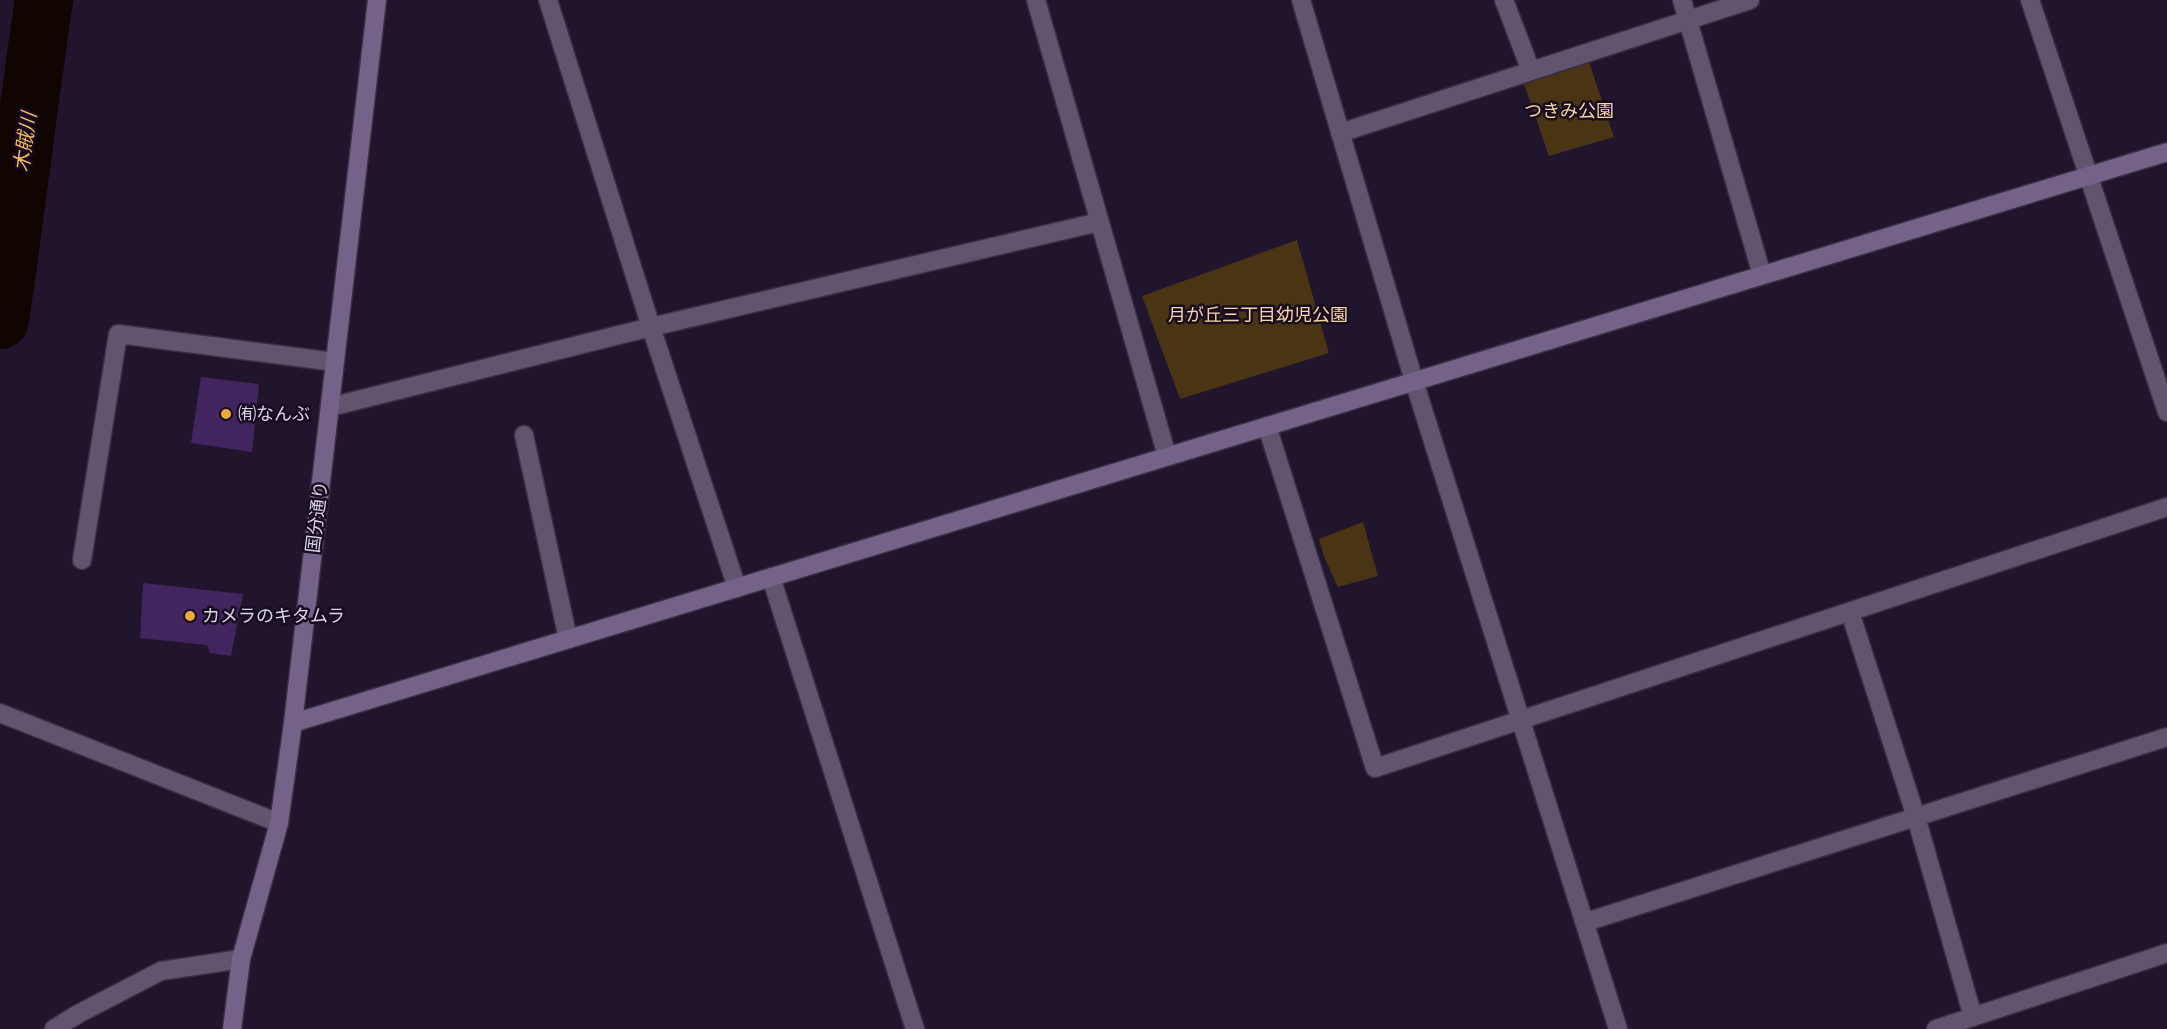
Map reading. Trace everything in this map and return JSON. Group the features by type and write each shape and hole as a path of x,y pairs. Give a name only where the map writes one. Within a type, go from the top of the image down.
{"street":[{"name":"国分通り","path":"232,1029 241,959 279,823 293,723 377,0"},
{"path":"548,0 651,327 737,588"},
{"path":"1036,0 1167,456"},
{"path":"1301,0 1414,381 1618,1029"},
{"path":"1504,0 1531,71"},
{"path":"1682,0 1762,275"},
{"path":"1341,133 1750,0"},
{"path":"2030,0 2087,176 2164,393 2167,412"},
{"path":"293,723 2167,152"},
{"path":"330,407 651,327 1100,222"},
{"path":"82,560 118,333 335,362"},
{"path":"1267,426 1375,768 2167,507"},
{"path":"524,435 568,639"},
{"path":"771,577 915,1029"},
{"path":"1850,612 1916,817 1973,1017"},
{"path":"0,713 279,823"},
{"path":"1586,922 2167,737"},
{"path":"1936,1029 2167,953"},
{"path":"54,1029 161,971 241,959"}],"green space":[{"name":"つきみ公園","path":"1589,62 1614,137 1549,156 1524,84"},
{"name":"月が丘三丁目幼児公園","path":"1297,240 1329,353 1180,399 1142,296"},
{"path":"1363,522 1378,576 1338,587 1324,557 1319,539"}],"building":[{"name":"㈲なんぶ","path":"201,377 259,384 252,452 191,443"},
{"name":"カメラのキタムラ","path":"143,583 243,594 231,656 210,653 207,645 140,638"}],"waterway":[{"name":"木賊川","path":"0,320 44,0"}],"place":[{"name":"㈲なんぶ","path":"226,414"},
{"name":"カメラのキタムラ","path":"190,616"}]}
